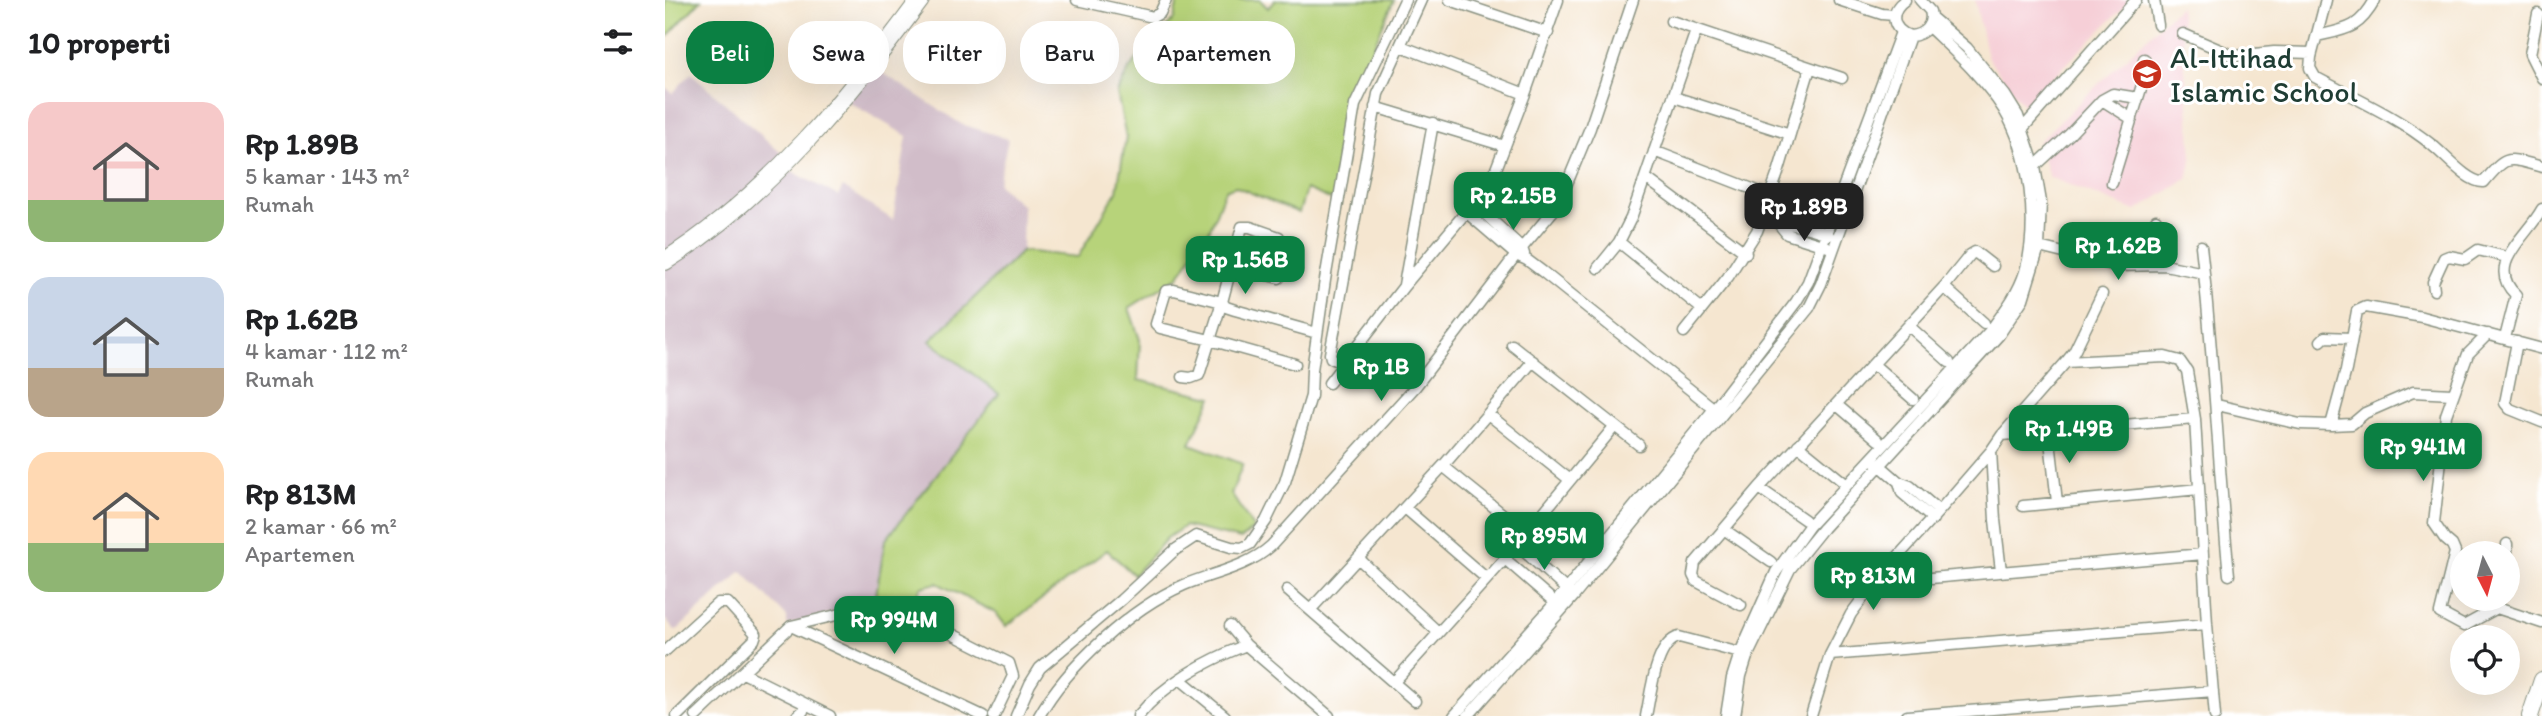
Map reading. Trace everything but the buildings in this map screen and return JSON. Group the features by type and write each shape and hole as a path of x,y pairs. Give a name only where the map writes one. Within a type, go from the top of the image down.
{"main road":[{"path":"665,261 708,232 803,142 863,76 920,0"},
{"path":"2530,716 2542,680"}],"street":[{"path":"1077,0 1153,17 1160,13 1166,0"},
{"path":"1016,716 1040,668 1186,542 1200,536 1237,548 1252,542 1277,499 1292,461 1311,396 1317,332 1355,105 1405,0"},
{"path":"1343,363 1330,355 1375,107 1383,83 1421,0"},
{"path":"1450,0 1548,33"},
{"path":"1329,383 1496,169 1558,0"},
{"path":"1039,716 1066,676 1150,602 1183,586 1256,559 1271,546 1415,387 1563,198 1590,128 1633,0"},
{"path":"1839,0 1882,14 1894,15"},
{"path":"1905,0 1897,6 1895,25 1906,34 1922,33 1930,22"},
{"path":"1726,716 1732,678 1740,653 1776,572 1809,526 1847,485 1875,461 2004,328 2023,299 2039,244 2041,202 2017,137 2005,113 1969,66 1930,22 1928,7 1920,0"},
{"path":"2023,128 2136,0"},
{"path":"2154,0 2158,24"},
{"path":"2326,0 2311,53 2310,68 2315,77 2424,138 2473,180 2484,181 2500,163 2509,159 2542,167"},
{"path":"2317,36 2356,26 2366,17 2375,0"},
{"path":"2538,14 2531,43 2542,78"},
{"path":"1671,21 1842,78"},
{"path":"1735,716 1747,657 1790,569 1875,461 1989,332 2014,298 2025,270 2031,220 2031,170 2023,128 2005,95 1967,48 1930,22"},
{"path":"1598,268 1619,242 1646,177 1696,31"},
{"path":"1718,413 1808,282 1906,34"},
{"path":"1468,716 1718,413 1809,308 1821,284 1906,34"},
{"path":"2183,34 2234,56 2274,52 2311,53"},
{"path":"1401,47 1525,94"},
{"path":"2112,183 2143,82 2144,59"},
{"path":"1684,331 1745,253 1762,217 1810,68"},
{"path":"2031,170 2102,100 2113,94 2138,98"},
{"path":"1674,97 1790,134"},
{"path":"2102,100 2132,119"},
{"path":"1375,107 1433,122 1505,146"},
{"path":"1404,286 1433,122"},
{"path":"1654,151 1768,195"},
{"path":"1646,177 1745,253"},
{"path":"1469,207 1521,255 1718,413"},
{"path":"2505,338 2517,295 2509,288 2504,271 2506,257 2535,223 2542,209"},
{"path":"1762,217 1778,223 1792,222 1826,233 1835,244"},
{"path":"2039,244 2111,259 2135,260 2145,255 2152,246 2156,220"},
{"path":"1778,223 1787,234 1821,244 1835,244"},
{"path":"1183,377 1199,376 1242,227 1279,237"},
{"path":"1619,242 1702,309"},
{"path":"2039,244 2117,267 2165,265 2204,273"},
{"path":"2201,246 2217,405 2221,499 2229,575"},
{"path":"2434,290 2437,268 2444,258 2449,256 2465,259 2478,250 2506,257"},
{"path":"1741,605 1696,581 1693,576 1695,563 1759,488 1909,326 1972,253 1975,252 1993,266"},
{"path":"1231,266 1279,278"},
{"path":"1944,287 1984,323"},
{"path":"1295,364 1160,328 1156,324 1165,291 1174,290 1222,302 1226,307 1235,310 1317,332"},
{"path":"1811,716 1830,655 1843,627 1874,583 1936,515 2074,352 2102,294"},
{"path":"2331,425 2357,311 2366,307 2422,317 2542,349"},
{"path":"1909,326 1949,362"},
{"path":"2450,543 2434,523 2446,415 2467,354 2488,334"},
{"path":"2321,341 2325,337 2333,336 2352,338"},
{"path":"2517,342 2505,403 2510,409 2542,422"},
{"path":"1512,345 1639,445"},
{"path":"2066,362 2165,357 2181,361 2187,371 2195,419 2215,716"},
{"path":"1311,610 1443,466 1533,361"},
{"path":"1873,364 1913,399"},
{"path":"2217,405 2300,424 2331,425 2352,424 2365,412 2413,392 2452,394"},
{"path":"1837,405 1878,440"},
{"path":"1488,414 1570,480"},
{"path":"2002,435 2195,419"},
{"path":"1394,682 1505,559 1614,427"},
{"path":"2049,432 2057,502"},
{"path":"1798,445 1847,485"},
{"path":"1991,451 2001,571"},
{"path":"1875,461 1899,482 1910,486 1936,515"},
{"path":"1443,466 1526,533"},
{"path":"1759,488 1805,520"},
{"path":"2023,506 2199,489"},
{"path":"1405,508 1487,579"},
{"path":"1725,530 1771,562"},
{"path":"1517,545 1570,593"},
{"path":"1874,583 2203,554"},
{"path":"1359,559 1438,632"},
{"path":"1505,559 1559,606"},
{"path":"2450,572 2440,613 2464,626 2487,611"},
{"path":"1287,590 1415,701"},
{"path":"665,652 718,603 723,602 728,603 756,634 754,640 677,716"},
{"path":"696,716 791,626 874,606 884,607 938,627 1009,663 1013,676 994,716"},
{"path":"1454,716 1559,606"},
{"path":"2517,611 2542,623"},
{"path":"1830,655 2207,624"},
{"path":"791,626 983,716"},
{"path":"1230,626 1246,645 1329,716"},
{"path":"1646,716 1661,653 1670,639 1679,637 1740,653"},
{"path":"1138,716 1152,700 1180,679 1210,660 1246,645"},
{"path":"743,673 802,712 830,716"},
{"path":"1180,679 1225,716"},
{"path":"1906,716 2213,691"}],"shaded area":[{"path":"1975,0 2131,0 2024,106 1987,57"},
{"name":"Al-Ittihad Islamic School","path":"2180,6 2192,157 2187,179 2136,211 2049,177 2038,142"},
{"path":"889,77 961,124 1008,139 998,184 1023,206 1022,251 930,341 999,394 885,541 875,601 787,625 787,617 742,571 676,631 665,619 665,87 673,93 686,79 686,84 703,84 790,161 786,168 838,196 843,187 893,220 907,136 847,101 863,84 889,84"}],"green space":[{"path":"665,0 701,0 665,39"},
{"path":"1178,0 1260,0 1268,8 1275,0 1394,0 1349,102 1335,201 1306,189 1299,213 1235,186 1225,190 1210,229 1178,277 1129,308 1140,340 1138,380 1212,397 1190,444 1243,464 1231,494 1254,528 1241,539 1185,526 1167,538 1134,575 1107,550 1006,626 996,613 937,583 921,587 911,607 875,601 885,541 999,394 930,341 1022,251 1078,257 1117,191 1126,137 1117,93 1130,67 1133,64 1133,84 1295,84 1295,21 1172,21"}],"place":[{"name":"Al-Ittihad Islamic School","path":"2147,74"}]}
